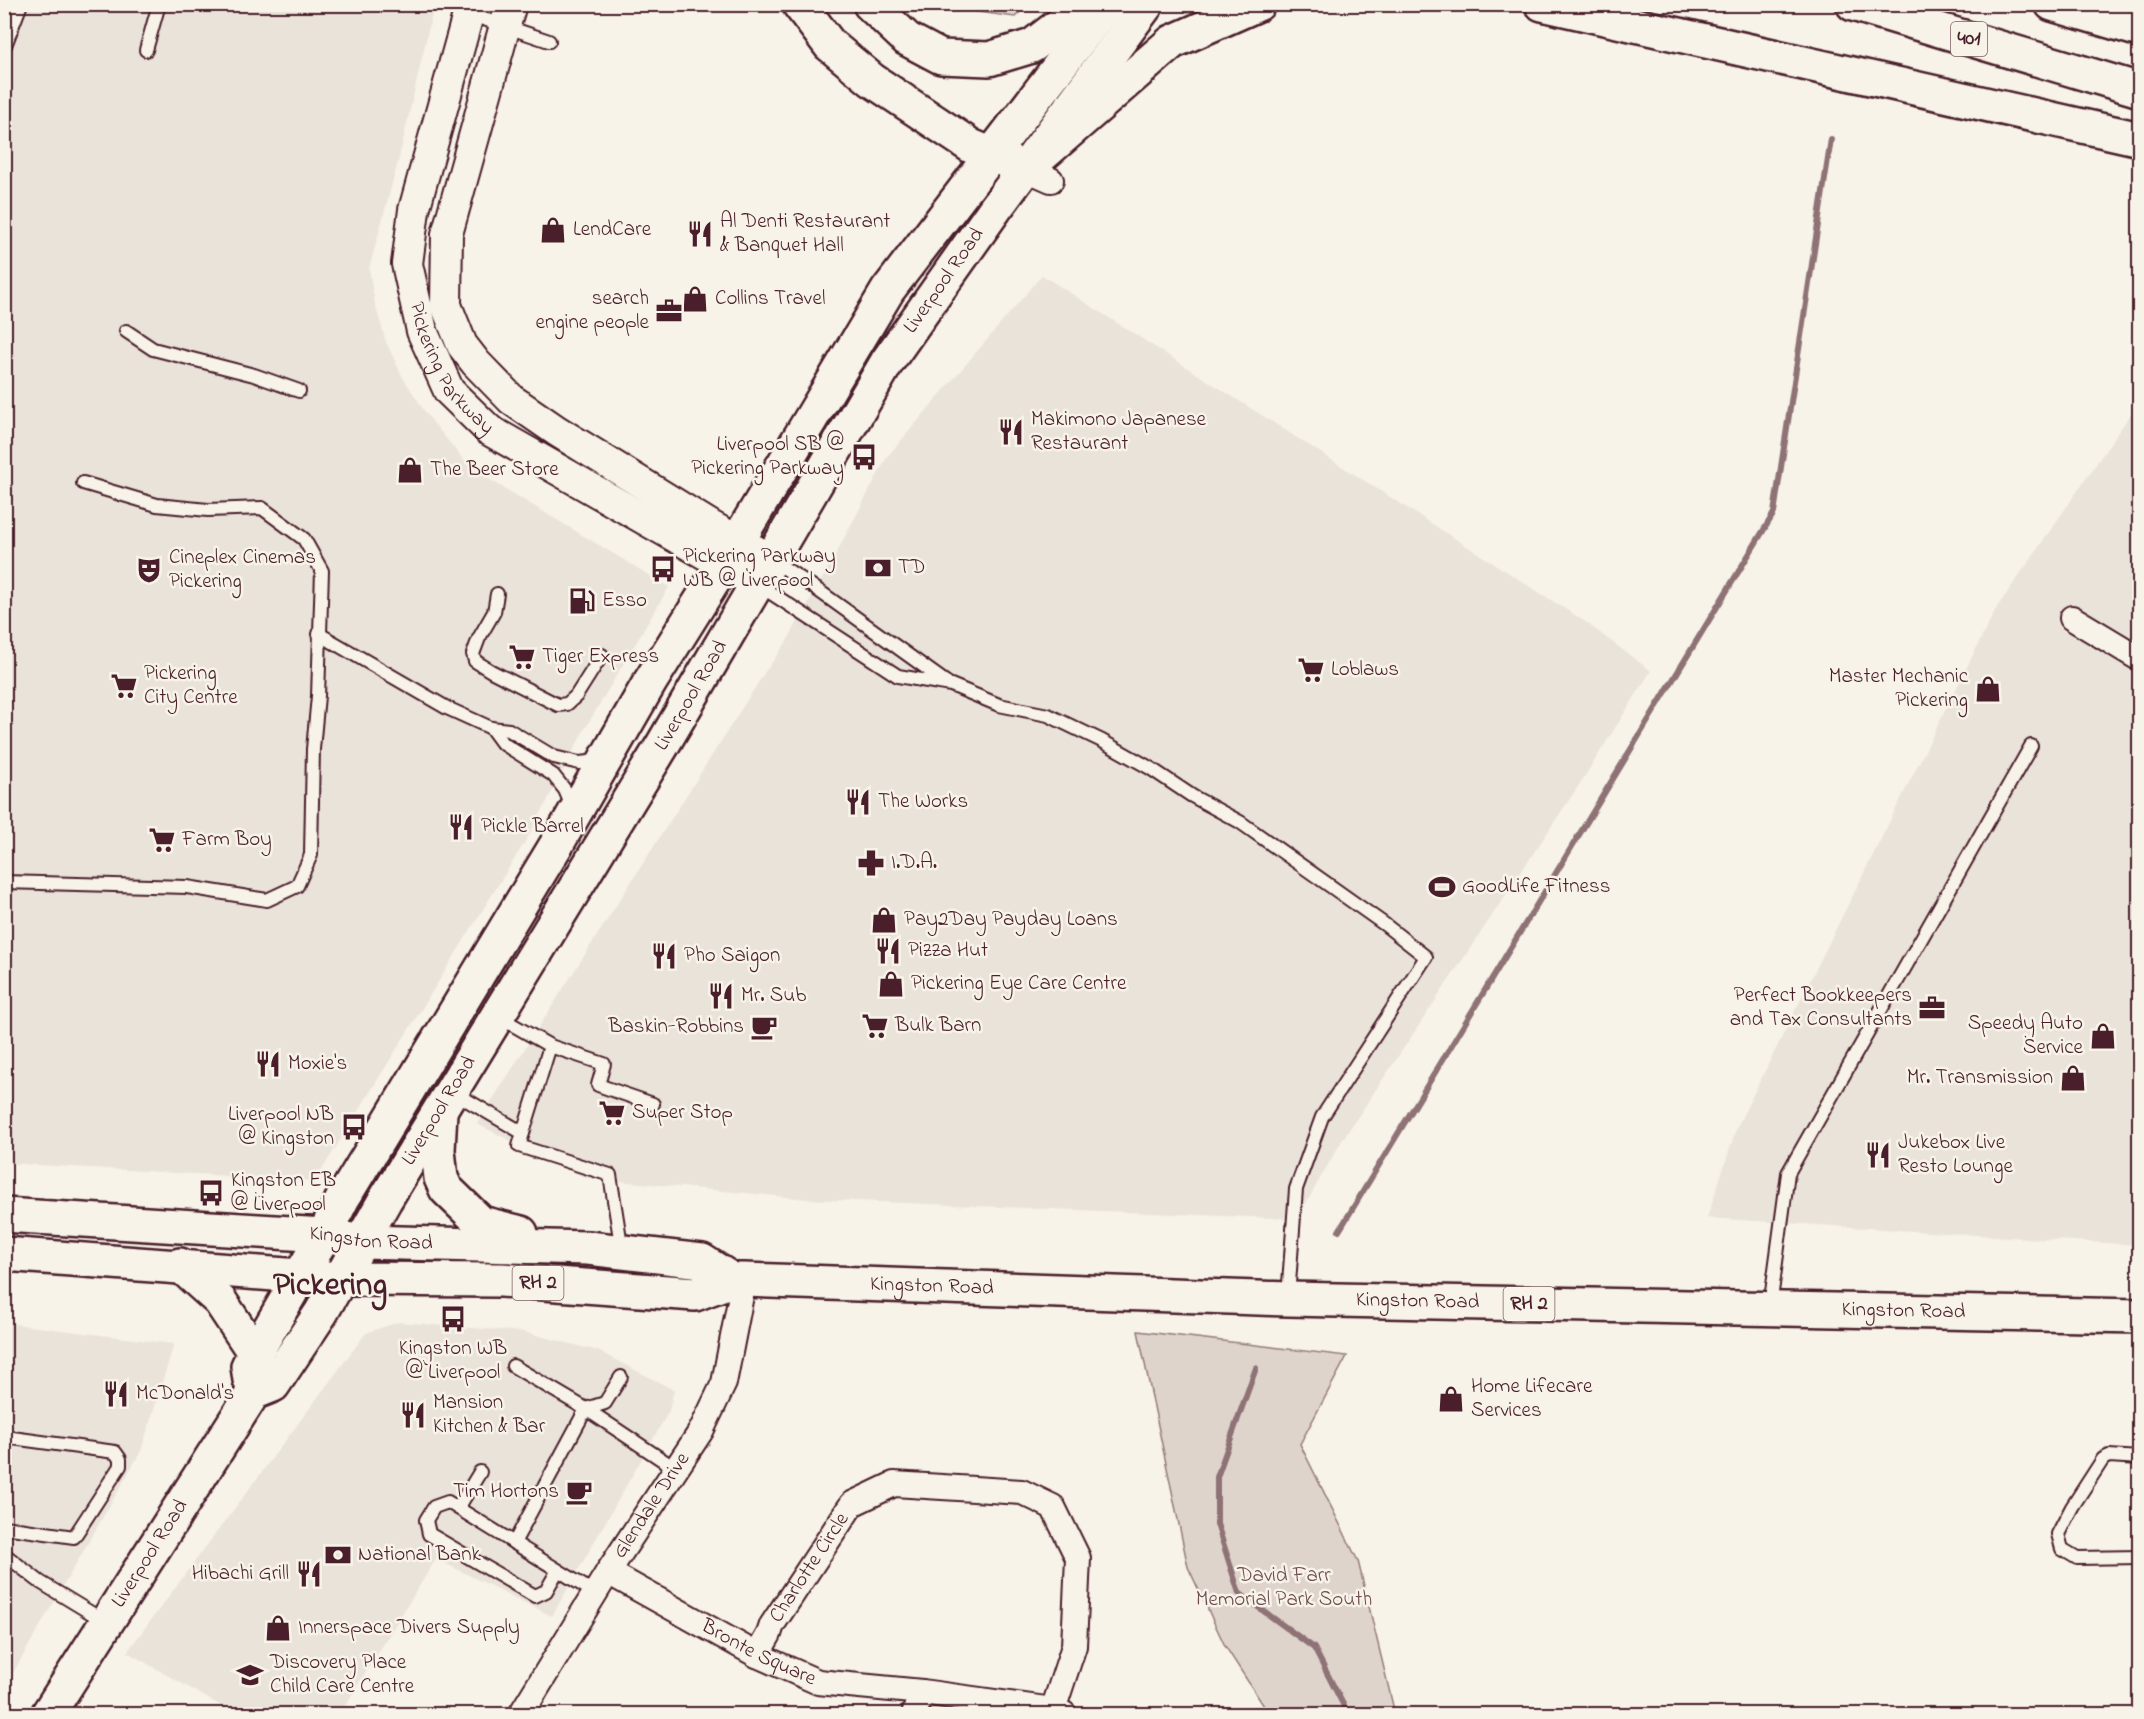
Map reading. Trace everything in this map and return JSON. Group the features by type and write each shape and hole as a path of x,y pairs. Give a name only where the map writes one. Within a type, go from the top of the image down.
{"main road":[{"path":"799,4 830,45 872,80 970,146 1039,174 1172,42 1258,4"},
{"path":"870,4 907,39 941,57 989,59 1032,46 1087,4"},
{"name":"Liverpool Road","path":"253,1393 248,1366 343,1198 606,761 650,682 888,290 1107,4"},
{"name":"Liverpool Road","path":"48,1714 253,1393 273,1385 321,1313 385,1200 447,1102 662,746 886,362 995,208 1039,174 1147,4"},
{"path":"1542,4 2139,139"},
{"name":"401","path":"1853,4 2139,90"},
{"path":"2052,4 2139,30"},
{"path":"447,1102 438,1150 441,1178 446,1189 458,1202 481,1223 588,1248"},
{"name":"Kingston Road","path":"4,1215 324,1235 362,1242 588,1248 702,1261 738,1280"},
{"name":"Kingston Road","path":"4,1254 180,1265 340,1279 501,1280 695,1294 738,1280 1288,1299 2139,1316"},
{"path":"180,1265 220,1301 255,1355"}],"street":[{"name":"Pickering Parkway","path":"470,9 414,210 407,264 422,331 449,391 489,430 731,552"},
{"name":"Pickering Parkway","path":"508,16 447,234 446,305 462,345 512,400 731,552 764,572"},
{"path":"2072,618 2139,659"},
{"name":"Glendale Drive","path":"521,1714 608,1572 700,1431 724,1383 738,1280"},
{"name":"Charlotte Circle","path":"757,1654 772,1625 852,1504 894,1484 1022,1492 1053,1507 1078,1558 1074,1646 1058,1712"},
{"name":"Bronte Square","path":"608,1572 757,1654 818,1682 922,1692 1058,1712"},
{"path":"914,1714 922,1692"}],"lane":[{"path":"4,48 21,4"},
{"path":"146,50 159,4"},
{"path":"470,9 508,16 549,41"},
{"path":"126,331 153,349 254,375 299,391"},
{"path":"4,882 187,887 267,900 297,886 311,855 313,749 318,696 322,571 304,539 262,508 208,510 157,506 83,483"},
{"path":"764,572 898,676 951,685"},
{"path":"764,572 812,586 951,685 999,705 1048,715 1102,741 1150,768 1192,796 1240,822 1384,924 1426,957 1322,1117 1296,1190 1288,1299"},
{"path":"497,594 495,612 479,638 473,654 475,661 491,671 558,705 567,704 576,696 602,655"},
{"path":"319,634 447,708 491,728 509,730 554,758 579,763 606,761"},
{"path":"491,728 502,743 552,775 565,790 575,813"},
{"path":"1770,1308 1788,1173 2031,746"},
{"path":"499,1016 550,1046 604,1064 598,1084 653,1104"},
{"path":"550,1046 519,1146 610,1175 623,1253"},
{"path":"447,1102 523,1133"},
{"path":"513,1366 586,1409 676,1469"},
{"path":"514,1543 586,1409 605,1404 621,1377"},
{"path":"4,1527 74,1537 120,1466 120,1459 115,1452 5,1439"},
{"path":"2139,1458 2109,1456 2103,1459 2072,1506 2058,1534 2062,1549 2077,1558 2139,1557"},
{"path":"458,1508 480,1472"},
{"path":"558,1570 546,1591 535,1596 429,1534 426,1520 434,1507 448,1502 458,1508 514,1543 558,1570 595,1593"},
{"path":"4,1554 40,1582 106,1622"}],"shaded area":[{"path":"4,5 434,5 399,158 369,269 375,304 386,342 402,376 427,415 466,463 482,475 669,587 583,732 531,832 315,1181 5,1163"},
{"path":"1042,275 1584,621 1651,671 1583,779 1341,1142 1297,1219 807,1199 586,1178 477,1124 765,672 786,643 887,457"},
{"path":"2139,402 2139,1245 1707,1218 1737,1127 1996,609"},
{"path":"398,1322 524,1332 598,1351 674,1390 669,1411 552,1616 436,1559 340,1714 235,1714 127,1652 366,1333"},
{"path":"5,1323 174,1344 141,1451 5,1687"}],"green space":[{"path":"933,5 1027,5 1015,17"},
{"name":"David Farr Memorial Park South","path":"1138,1331 1347,1356 1300,1444 1358,1561 1395,1714 1269,1714 1225,1646 1188,1567"}],"waterway":[{"path":"1339,1231 1774,513 1831,139"},
{"path":"1256,1368 1217,1477 1217,1524 1239,1593 1314,1648 1348,1714"}],"place":[{"name":"LendCare","path":"553,230"},
{"name":"Al Denti Restaurant & Banquet Hall","path":"700,234"},
{"name":"Collins Travel","path":"695,299"},
{"name":"search engine people","path":"669,311"},
{"name":"Makimono Japanese Restaurant","path":"1011,432"},
{"name":"Liverpool SB @ Pickering Parkway","path":"864,457"},
{"name":"The Beer Store","path":"410,470"},
{"name":"TD","path":"878,568"},
{"name":"Pickering Parkway WB @ Liverpool","path":"663,569"},
{"name":"Cineplex Cinemas Pickering","path":"149,570"},
{"name":"Esso","path":"582,601"},
{"name":"Tiger Express","path":"522,657"},
{"name":"Loblaws","path":"1311,670"},
{"name":"Pickering City Centre","path":"124,686"},
{"name":"Master Mechanic Pickering","path":"1988,689"},
{"name":"The Works","path":"858,802"},
{"name":"Pickle Barrel","path":"461,827"},
{"name":"Farm Boy","path":"162,840"},
{"name":"I.D.A.","path":"871,863"},
{"name":"GoodLife Fitness","path":"1442,887"},
{"name":"Pay2Day Payday Loans","path":"884,920"},
{"name":"Pizza Hut","path":"888,951"},
{"name":"Pho Saigon","path":"664,956"},
{"name":"Pickering Eye Care Centre","path":"891,984"},
{"name":"Mr. Sub","path":"721,996"},
{"name":"Perfect Bookkeepers and Tax Consultants","path":"1932,1008"},
{"name":"Bulk Barn","path":"875,1026"},
{"name":"Baskin-Robbins","path":"764,1027"},
{"name":"Speedy Auto Service","path":"2103,1036"},
{"name":"Moxie's","path":"268,1064"},
{"name":"Mr. Transmission","path":"2073,1078"},
{"name":"Super Stop","path":"612,1113"},
{"name":"Liverpool NB @ Kingston","path":"354,1127"},
{"name":"Jukebox Live Resto Lounge","path":"1878,1155"},
{"name":"Kingston EB @ Liverpool","path":"211,1193"},
{"name":"Kingston WB @ Liverpool","path":"453,1319"},
{"name":"McDonald's","path":"116,1394"},
{"name":"Home Lifecare Services","path":"1451,1399"},
{"name":"Mansion Kitchen & Bar","path":"413,1415"},
{"name":"Tim Hortons","path":"579,1492"},
{"name":"National Bank","path":"338,1555"},
{"name":"Hibachi Grill","path":"309,1574"},
{"name":"Innerspace Divers Supply","path":"278,1628"},
{"name":"Discovery Place Child Care Centre","path":"250,1675"}],"district":[{"name":"Pickering","path":"330,1286"}]}
